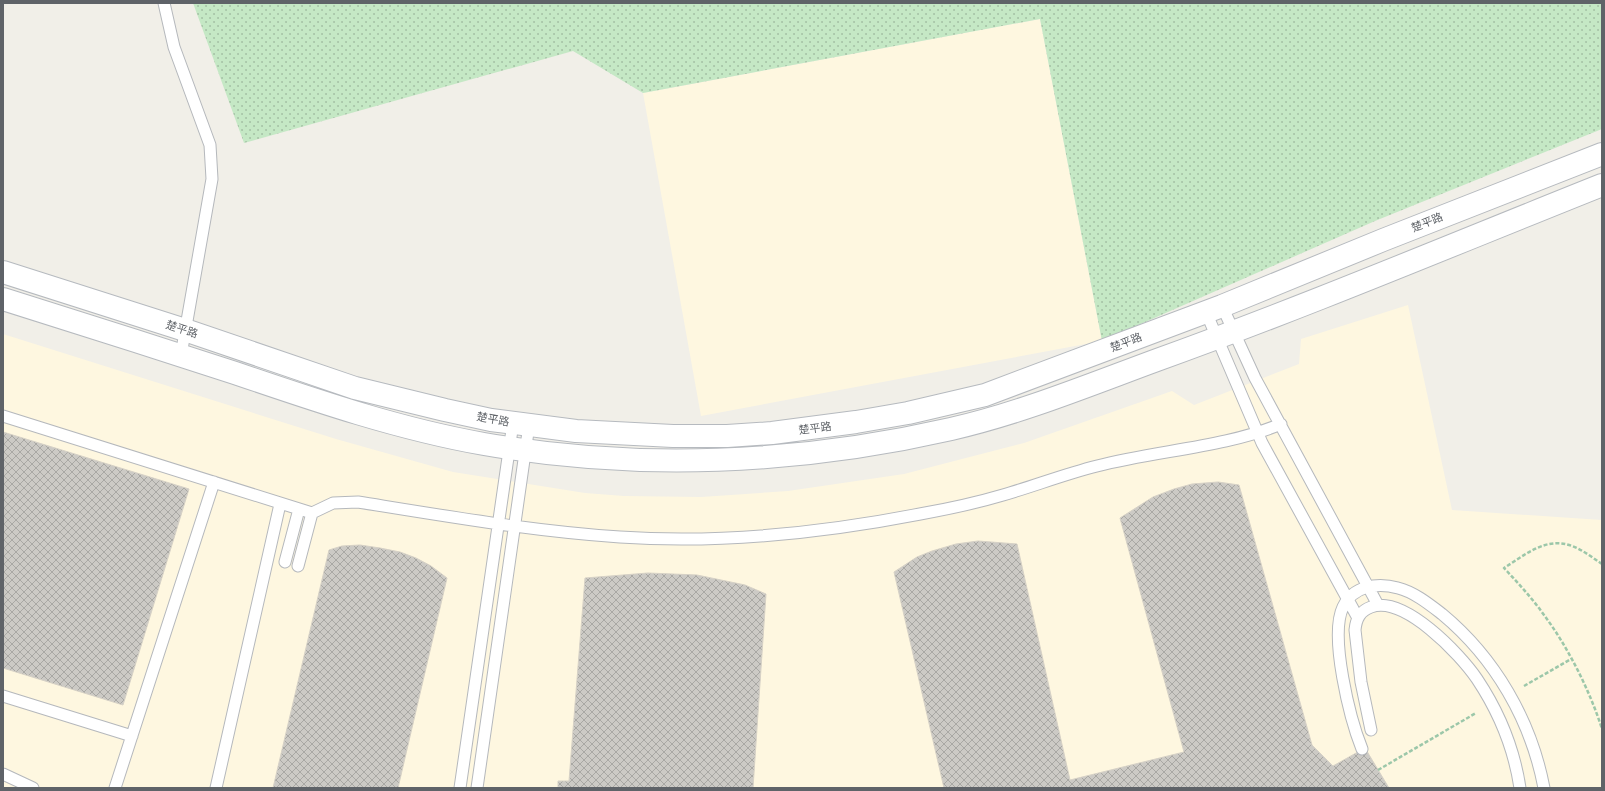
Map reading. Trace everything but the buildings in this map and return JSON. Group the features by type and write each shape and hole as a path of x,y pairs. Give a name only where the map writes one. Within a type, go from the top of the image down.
{"main road":[{"name":"楚平路","path":"3,272 185,330 355,388 445,410 521,424 576,431 673,436 727,436 779,432 856,422 908,413 985,395 1214,309 1383,240 1602,154"},
{"name":"楚平路","path":"3,299 181,355 348,411 440,435 517,449 568,456 621,460 672,461 771,456 897,440 992,418 1225,335 1602,185"}],"lane":[{"path":"164,3 174,47 210,145 212,179 181,355"},
{"path":"1214,309 1225,335 1259,433 1358,618"},
{"path":"1214,309 1225,335 1255,378 1378,605"},
{"path":"3,416 312,513 333,502 358,502 515,527 622,537 665,538 746,537 878,521 960,506 1000,496 1114,461 1166,453 1259,433 1281,424"},
{"path":"460,788 498,525 517,449 521,424"},
{"path":"477,788 515,527 517,449 521,424"},
{"path":"115,788 214,482"},
{"path":"216,788 280,504"},
{"path":"285,562 299,510"},
{"path":"298,566 312,513"},
{"path":"1362,749 1350,712 1341,659 1340,620 1342,608 1348,599 1359,589 1379,585 1399,588 1416,595 1452,622 1470,641 1501,679 1525,725 1535,750 1544,788"},
{"path":"1371,730 1361,682 1355,630 1358,618 1366,609 1378,605 1390,606 1418,620 1462,660 1476,678 1492,704 1509,741 1520,788"},
{"path":"3,696 132,736"},
{"path":"3,774 33,788"}],"path":[{"path":"1602,564 1573,546 1561,543 1537,547 1504,568 1528,594 1545,616 1571,659 1595,707 1602,729"},
{"path":"1509,694 1571,659"},
{"path":"1378,770 1492,704"}],"shaded area":[{"path":"1040,19 1102,341 701,416 643,93"},
{"path":"1408,305 1452,510 1602,520 1602,788 3,788 3,334 336,439 453,472 585,493 624,496 701,497 788,491 904,474 1024,443 1172,391 1194,405 1299,364 1301,339"}],"green space":[{"path":"193,3 1602,3 1602,129 1375,221 1102,341 1040,19 643,93 573,51 244,143"}]}
